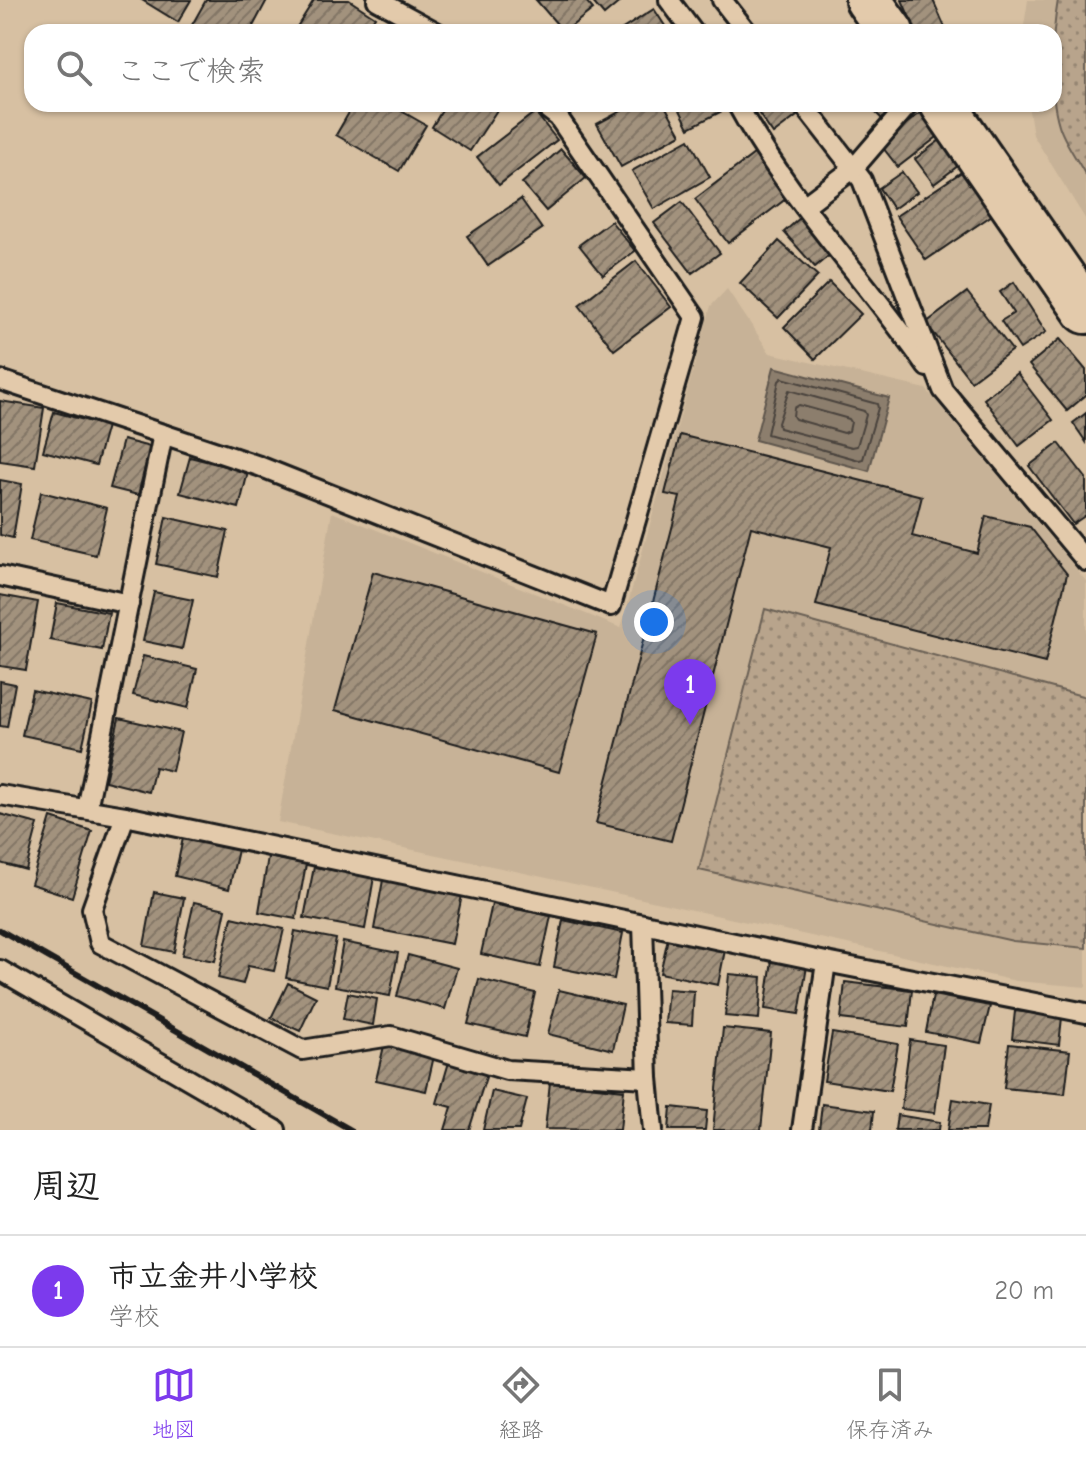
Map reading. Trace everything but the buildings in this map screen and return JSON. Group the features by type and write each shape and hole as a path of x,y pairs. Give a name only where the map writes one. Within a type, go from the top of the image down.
{"street":[{"path":"868,0 885,24"},
{"path":"949,112 1086,311"}],"lane":[{"path":"377,0 421,24"},
{"path":"669,0 687,24"},
{"path":"722,0 741,24"},
{"path":"0,380 259,466 611,606 695,317 558,117 551,112"},
{"path":"741,112 804,206 892,316 943,390 1086,561"},
{"path":"809,112 862,180 943,390"},
{"path":"804,206 854,168 902,112"},
{"path":"87,809 163,434"},
{"path":"0,576 129,604"},
{"path":"0,795 125,816 1086,1013"},
{"path":"125,816 92,909 100,943 302,1050 391,1036 507,1070 648,1078"},
{"path":"643,924 648,1078 653,1130"},
{"path":"802,1130 826,962"},
{"path":"0,970 276,1130"}],"shaded area":[{"path":"1028,0 1086,0 1086,220 1033,135 1029,112 1062,112 1062,24 1024,24"},
{"path":"1058,0 1086,0 1086,176 1064,138 1056,112 1062,112 1062,24 1055,24"},
{"path":"727,289 770,353 926,389 1086,581 1086,987 1016,981 278,822 332,512 621,628 711,306"},
{"path":"765,609 1086,697 1086,948 1013,941 699,870"}],"water":[{"path":"774,367 889,398 869,471 755,440"}],"railway":[{"path":"0,930 351,1130"}],"place":[{"name":"市立金井小学校","path":"690,725"}]}
